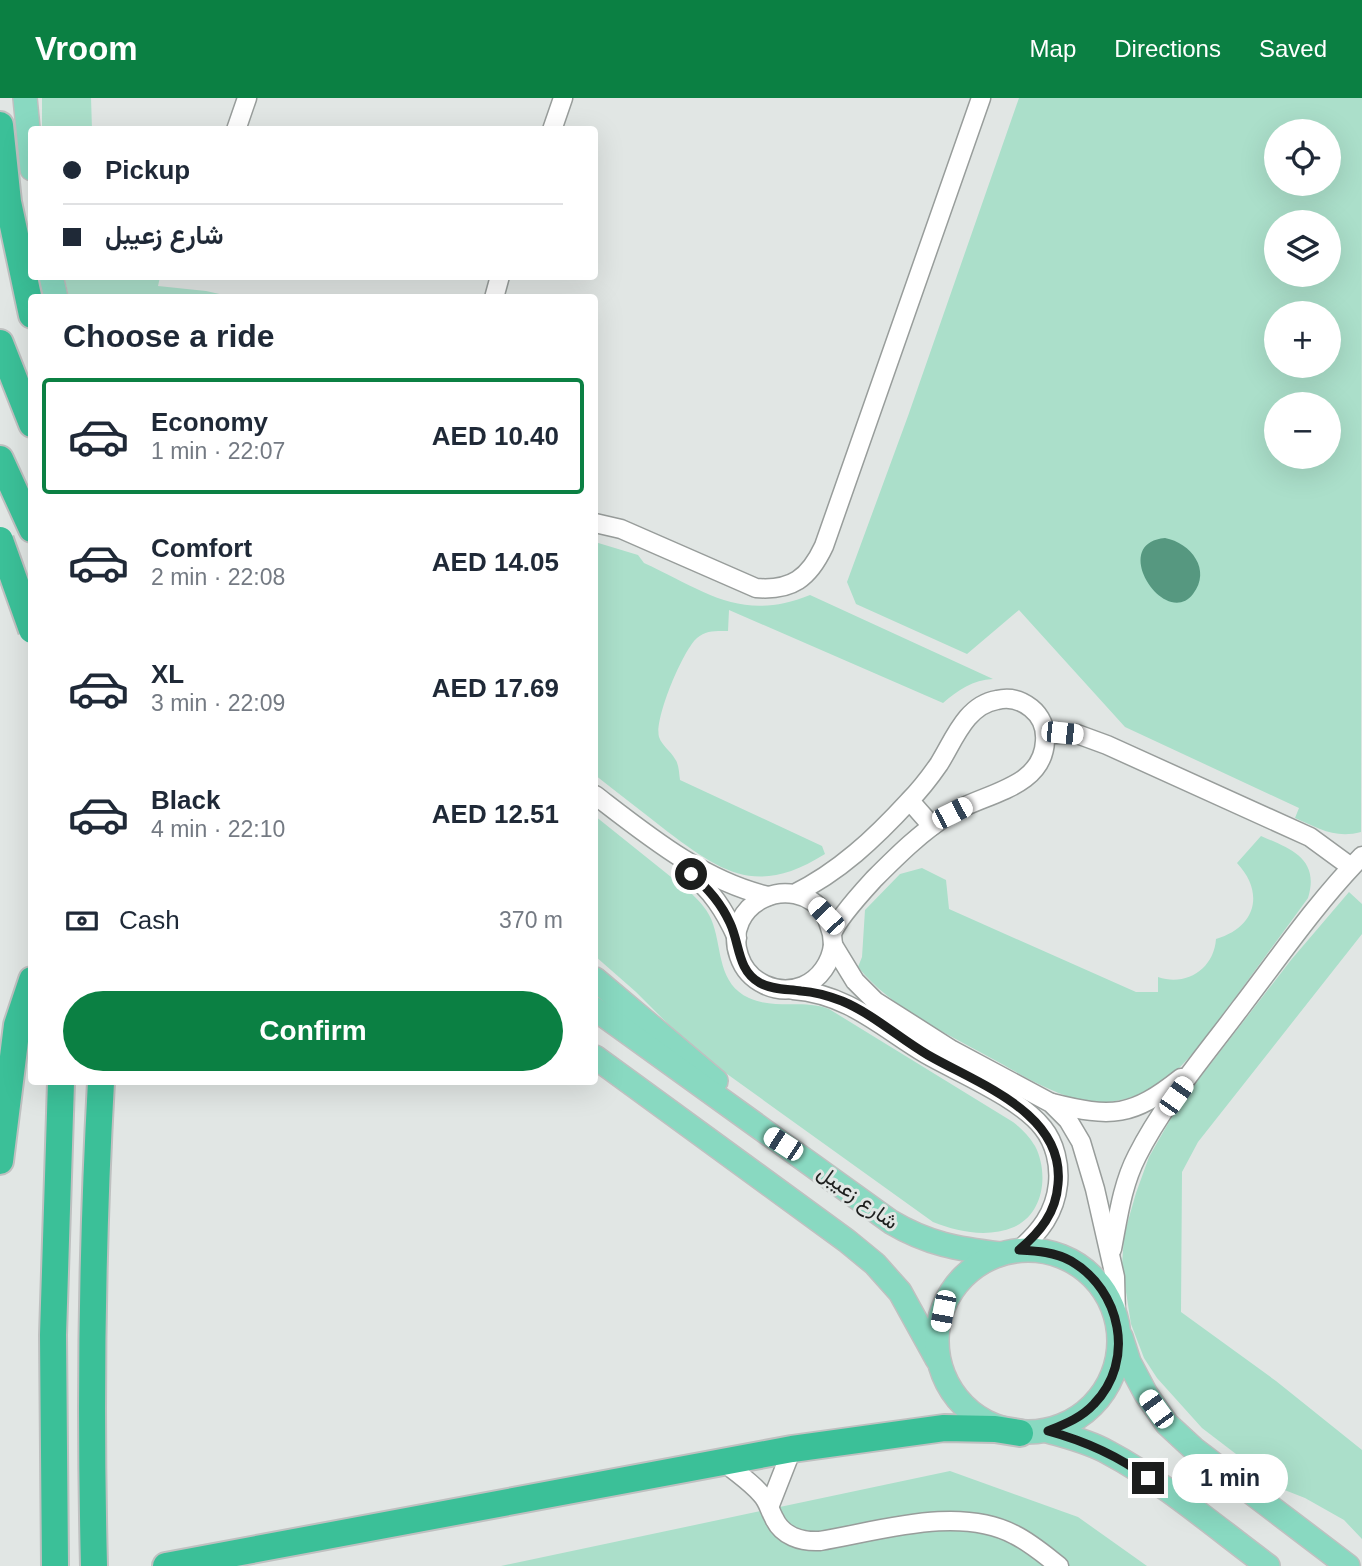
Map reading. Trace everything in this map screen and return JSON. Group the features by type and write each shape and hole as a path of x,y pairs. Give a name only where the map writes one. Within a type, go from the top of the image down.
{"highway":[{"path":"0,125 13,228 28,297"},
{"path":"0,343 28,414"},
{"path":"0,459 28,520"},
{"path":"0,540 28,619"},
{"path":"0,1161 17,1025 28,992"},
{"path":"55,1566 52,1348 61,1085"},
{"path":"94,1566 92,1347 101,1085"},
{"path":"166,1566 792,1449 944,1429 995,1429 1020,1433"}],"main road":[{"path":"24,98 28,134"},
{"path":"598,981 750,1108 797,1153"},
{"name":"شارع زعيبل","path":"598,1011 891,1223 936,1244 1009,1252"},
{"name":"شارع زعيبل","path":"598,1059 826,1225 875,1264 900,1292 940,1365"},
{"path":"1117,1322 1118,1354 1110,1381 1095,1404 1073,1421 1048,1431 1020,1433 993,1426 970,1411 951,1390 940,1365 937,1338 943,1311 956,1286 975,1267 1009,1252 1044,1251 1069,1259 1090,1274 1107,1294 1117,1322 1129,1362 1167,1424 1194,1449 1348,1566"},
{"path":"1048,1431 1108,1452 1126,1463 1268,1566"}],"street":[{"path":"237,126 247,98"},
{"path":"553,126 563,98"},
{"path":"598,524 621,529 756,588 774,589 790,585 805,576 824,546 981,98"},
{"path":"789,989 805,985 819,975 828,962 832,940 859,894 932,826 952,813 1016,785 1028,776 1045,749 1046,734 1041,719 1026,704 1007,698 983,703 963,723 937,767 910,801 849,860 832,873 794,894 768,896 756,902 746,912 737,938 738,955 746,970 758,982 773,988 817,993 855,1008 923,1052 1008,1100 1043,1128 1054,1148 1059,1172 1057,1196 1049,1218 1036,1236 1009,1252"},
{"path":"1046,734 1077,734 1107,745 1357,861 1310,917 1195,1067 1136,1158 1124,1191 1111,1256"},
{"path":"598,796 666,848 723,881 768,896"},
{"path":"910,801 932,826"},
{"path":"666,848 676,863 714,896 737,938"},
{"path":"794,894 812,902 826,916 832,940 855,981 875,1001 952,1050 1051,1103 1097,1113 1118,1112 1138,1107 1156,1098 1195,1067"},
{"path":"1051,1103 1068,1120 1081,1142 1111,1256 1117,1322"},
{"path":"770,1505 792,1449"},
{"path":"723,1461 751,1483 770,1505 774,1519 782,1530 794,1538 808,1542 940,1520 966,1520 991,1525 1015,1535 1059,1566"}],"shaded area":[{"path":"42,98 91,98 92,126 42,126"},
{"path":"1019,98 1362,98 1361,832 1335,833 1295,818 1299,808 1125,727 1019,610 967,654 856,604 847,582"},
{"path":"65,280 159,280 158,286 220,294 68,294"},
{"path":"1165,538 1183,545 1196,559 1199,567 1198,585 1193,594 1181,602 1169,601 1157,593 1147,581 1141,567 1141,554 1149,543"},
{"path":"598,543 638,555 644,563 705,593 743,605 786,603 810,595 993,679 966,686 943,703 729,610 728,631 700,635 684,656 665,701 659,737 676,761 680,780 822,846 825,854 801,867 761,877 725,868 668,832 598,777"},
{"path":"598,818 691,893 704,907 713,924 726,975 739,992 759,1002 829,1009 1019,1127 1035,1146 1042,1168 1038,1203 1024,1221 1014,1227 994,1232 963,1231 933,1222 695,1051 598,959"},
{"path":"1261,836 1300,857 1310,874 1308,898 1190,1057 1163,1082 1136,1095 1116,1101 1095,1102 1048,1089 919,1018 886,995 858,967 862,957 865,910 900,874 922,868 946,880 949,909 1136,992 1158,992 1158,977 1179,980 1197,973 1210,959 1216,939 1230,934 1248,918 1252,908 1251,886 1237,863"},
{"path":"1349,892 1362,904 1362,934 1198,1142 1182,1172 1181,1312 1276,1381 1362,1450 1362,1539 1344,1520 1305,1498 1282,1489 1202,1428 1157,1378 1144,1358 1131,1324 1122,1266 1124,1235 1136,1193 1149,1157 1178,1106 1291,960"},
{"path":"950,1471 1078,1517 1147,1566 501,1566"}],"route":[{"path":"691,874 714,896 723,909 737,938 738,955 746,970 758,982 773,988 817,993 855,1008 923,1052 1008,1100 1043,1128 1054,1148 1059,1172 1057,1196 1049,1218 1036,1236 1019,1250 1044,1251 1069,1259 1090,1274 1107,1294 1118,1326 1118,1354 1110,1381 1095,1404 1073,1421 1048,1431 1108,1452 1148,1478"}]}
